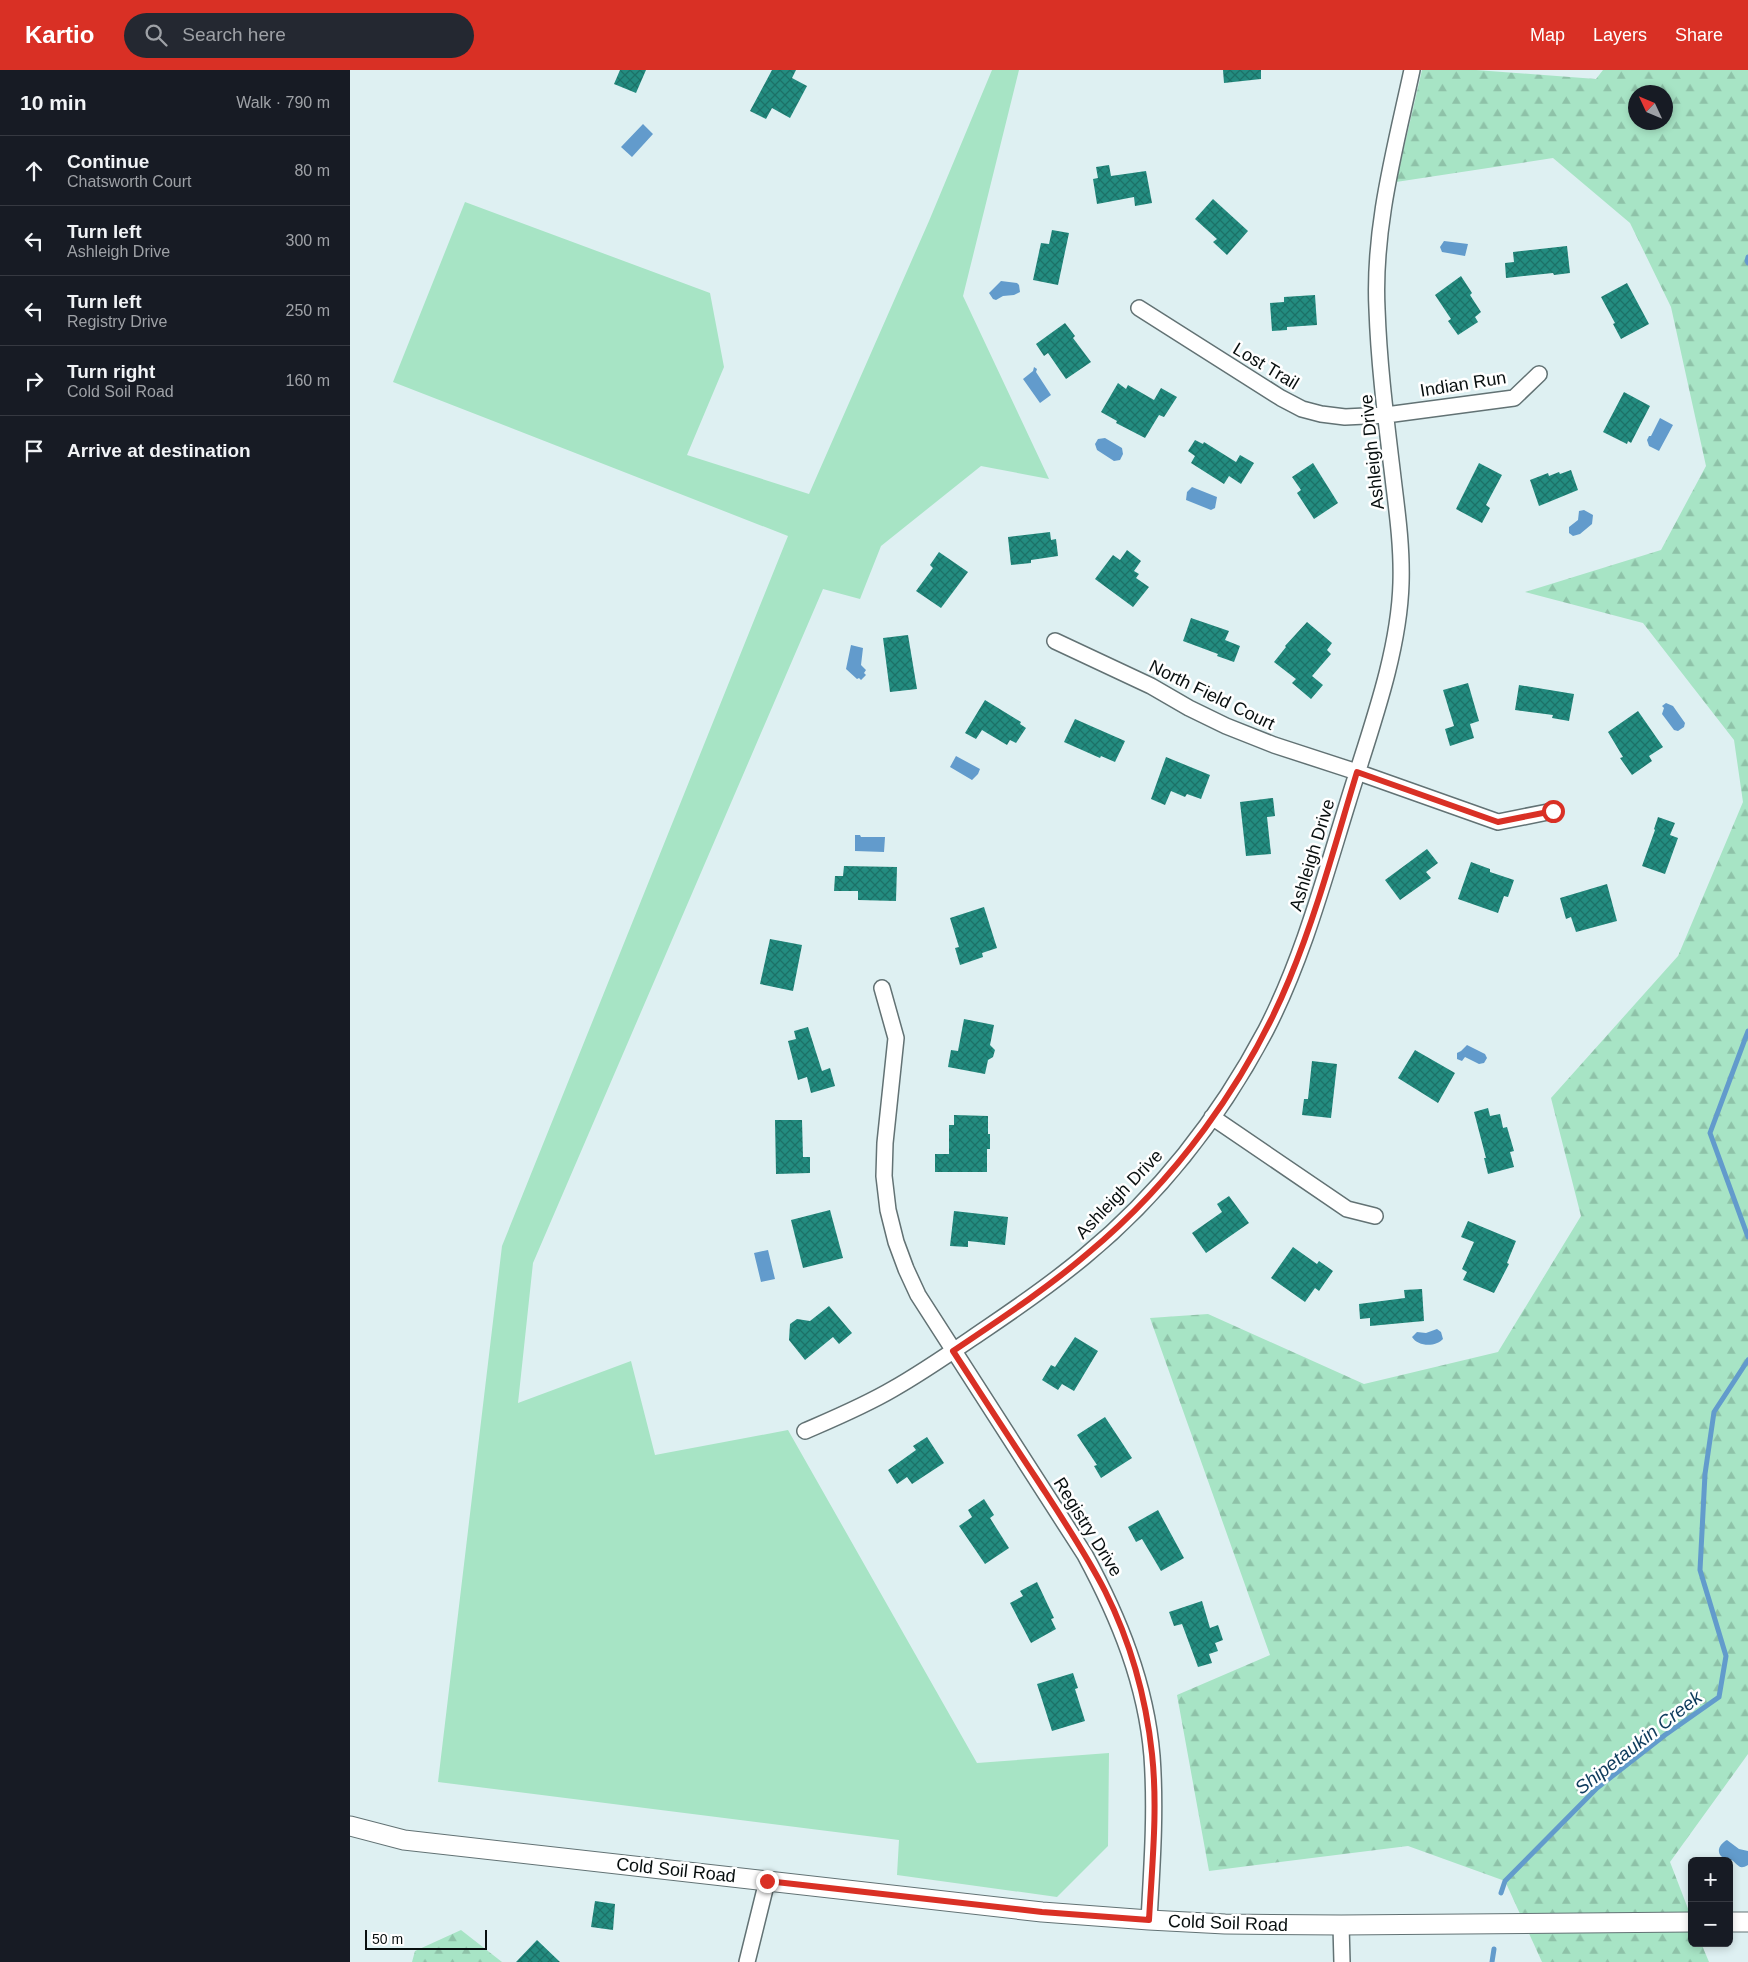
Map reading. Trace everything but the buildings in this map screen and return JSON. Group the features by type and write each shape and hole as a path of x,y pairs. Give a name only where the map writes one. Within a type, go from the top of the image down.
{"street":[{"name":"Ashleigh Drive","path":"805,1431 849,1412 891,1390 953,1351 1048,1286 1127,1218 1172,1170 1212,1117 1241,1074 1266,1029 1289,981 1308,932 1357,772 1392,654 1399,615 1401,550 1376,310 1376,270 1379,230 1387,183 1412,70"},
{"name":"Lost Trail","path":"1139,308 1281,398 1302,409 1321,414 1346,417 1386,415"},
{"name":"Indian Run","path":"1386,415 1514,398 1539,374"},
{"name":"North Field Court","path":"1055,640 1151,686 1189,708 1226,726 1274,746 1357,772 1498,822 1553,811"},
{"name":"Registry Drive","path":"882,988 896,1038 885,1143 884,1176 888,1210 896,1242 918,1295 1085,1555 1106,1592 1122,1631 1136,1672 1152,1754 1154,1797 1149,1920"},
{"path":"1212,1117 1346,1209 1376,1216"},
{"name":"Cold Soil Road","path":"350,1826 404,1840 1042,1912 1149,1920 1225,1924 1340,1925 1688,1922"},
{"path":"747,1962 767,1881"},
{"path":"1733,1922 1748,1922"},
{"path":"1340,1925 1342,1962"}],"green space":[{"path":"992,70 1019,70 963,296 1049,479 981,466 881,546 860,599 823,589 533,1263 518,1403 631,1361 655,1455 788,1430 977,1763 1109,1753 1108,1846 1057,1897 897,1875 899,1840 438,1782 502,1246 788,536 393,382 465,202 710,293 724,367 687,455 809,494 929,221"},
{"path":"1422,70 1476,70 1596,79 1603,70 1748,70 1748,1754 1670,1862 1688,1909 1688,1947 1703,1947 1709,1962 1542,1962 1505,1881 1408,1846 1209,1871 1177,1695 1270,1655 1150,1318 1208,1314 1364,1384 1498,1352 1581,1216 1551,1098 1678,956 1743,802 1734,740 1643,623 1525,592 1661,550 1706,466 1671,307 1630,223 1553,158 1396,182"},
{"path":"461,1930 502,1962 412,1962 415,1951"}],"water":[{"path":"643,124 653,134 632,157 621,147"},
{"path":"1444,241 1468,244 1465,256 1442,252 1440,247"},
{"path":"1001,281 1017,283 1020,292 1014,295 1003,296 996,300 993,299 989,293"},
{"path":"1034,367 1037,369 1036,372 1051,395 1040,403 1023,379 1033,371"},
{"path":"1660,418 1673,425 1659,451 1649,446 1647,440"},
{"path":"1105,438 1122,448 1123,454 1120,460 1114,461 1097,450 1095,444 1098,439"},
{"path":"1192,487 1217,497 1215,508 1211,510 1186,500 1187,492"},
{"path":"1584,510 1593,515 1592,524 1580,534 1573,536 1569,533 1569,527 1578,520 1579,511"},
{"path":"851,645 863,648 861,665 866,670 864,673 866,675 861,680 857,679 846,669"},
{"path":"1666,703 1673,706 1685,723 1684,727 1678,731 1674,730 1662,714 1664,708 1662,706"},
{"path":"956,756 980,769 972,780 950,767"},
{"path":"855,835 860,835 861,837 885,837 884,852 855,851"},
{"path":"1467,1045 1485,1054 1487,1058 1484,1063 1479,1064 1465,1057 1462,1061 1457,1059 1457,1053"},
{"path":"768,1250 775,1279 761,1282 754,1253"},
{"path":"1437,1329 1441,1332 1443,1339 1432,1345 1418,1343 1412,1337 1417,1332 1426,1333"},
{"path":"1727,1840 1739,1849 1748,1851 1748,1865 1740,1867 1733,1861 1733,1857 1722,1857 1719,1850"}],"waterway":[{"name":"Shipetaukin Creek","path":"1748,257 1748,263"},
{"name":"Shipetaukin Creek","path":"1748,1031 1710,1133 1748,1237"},
{"name":"Shipetaukin Creek","path":"1501,1893 1505,1881 1597,1788 1665,1735 1719,1697 1726,1656 1700,1570 1705,1474 1714,1412 1748,1360"},
{"name":"Shipetaukin Creek","path":"1492,1962 1494,1949"}],"route":[{"path":"767,1881 1042,1912 1149,1920 1154,1797 1152,1754 1136,1672 1122,1631 1106,1592 1085,1555 953,1351 1048,1286 1088,1253 1127,1218 1172,1170 1204,1129 1241,1074 1266,1029 1289,981 1308,932 1357,772 1498,822 1553,811"}]}
